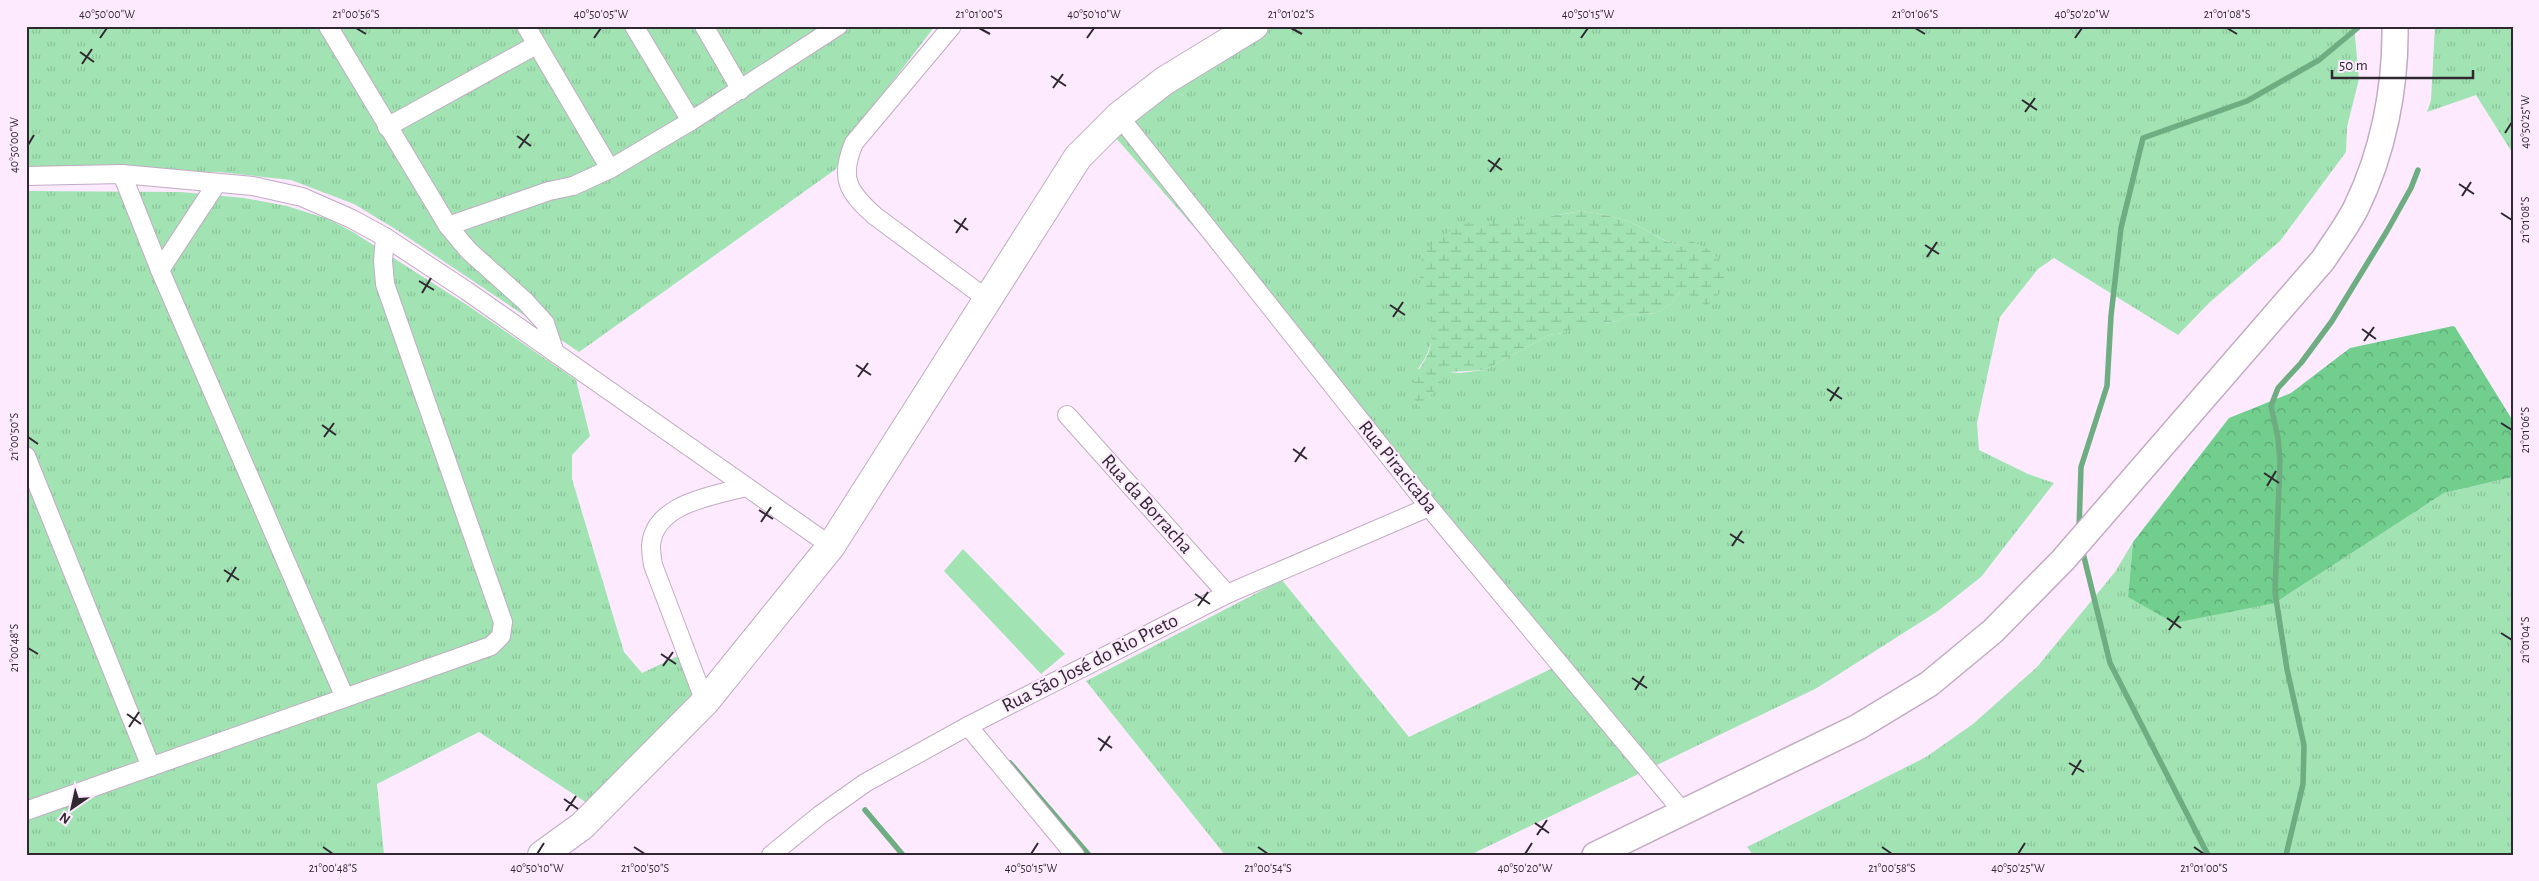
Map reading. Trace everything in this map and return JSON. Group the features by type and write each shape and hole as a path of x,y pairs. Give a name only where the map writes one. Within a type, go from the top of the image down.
{"main road":[{"path":"542,855 582,826 705,702 831,546 1078,157 1119,116 1164,81 1254,26"},
{"path":"1594,855 1858,727 1929,684 1994,631 2063,560 2323,260 2355,208 2377,155 2390,100 2395,26"}],"street":[{"path":"328,26 448,226 469,251 525,301 545,323 555,353"},
{"path":"526,26 610,169"},
{"path":"634,26 692,121"},
{"path":"704,26 741,90"},
{"path":"448,226 548,192 574,186 610,169 692,121 838,26"},
{"path":"952,26 854,143 846,161 847,182 858,201 987,299"},
{"path":"387,127 536,45"},
{"name":"Rua Piracicaba","path":"1119,116 1429,507 1683,812"},
{"path":"122,174 160,270 345,698"},
{"path":"26,176 122,174 253,186 302,197 385,237 831,546"},
{"path":"160,270 217,183"},
{"path":"26,811 491,646 501,636 503,622 385,284 383,261 385,237"},
{"name":"Rua da Borracha","path":"1067,415 1226,594"},
{"path":"26,456 151,767"},
{"path":"705,702 653,565 651,544 657,529 677,507 745,487"},
{"name":"Rua São José do Rio Preto","path":"781,852 820,815 865,783 968,726 1226,594 1429,507"},
{"path":"968,726 1075,855"}],"green space":[{"path":"26,26 935,26 849,138 836,169 579,352 397,230 354,204 291,180 219,172 26,170"},
{"path":"1238,26 2354,26 2359,79 2347,127 2346,152 2280,241 2209,303 2178,335 2054,258 2038,269 2000,317 1977,423 1979,450 2028,474 2054,483 1981,577 1938,611 1817,688 1470,855 1225,855 1086,681 1282,580 1409,737 1555,667 1269,313 1116,138","holes":["1582,211 1621,219 1637,225 1666,241 1683,246 1681,290 1671,304 1657,313 1627,315 1619,321 1605,323 1601,312 1593,313 1562,333 1549,335 1485,370 1459,373 1418,369 1428,353 1432,338 1428,305 1544,217"]},
{"path":"2435,26 2513,26 2513,154 2476,95 2427,112 2431,100"},
{"path":"26,191 181,192 244,198 287,206 328,219 353,232 467,305 576,380 590,436 572,455 572,479 624,652 642,673 682,654 694,705 590,805 479,732 377,784 384,855 26,855"},
{"path":"1582,211 1621,219 1674,244 1683,246 1691,241 1705,247 1717,257 1728,275 1720,293 1707,306 1681,290 1671,304 1657,313 1627,315 1619,321 1604,323 1601,313 1593,313 1585,324 1562,333 1549,335 1485,370 1449,372 1421,408 1412,391 1416,375 1429,352 1431,343 1431,322 1420,274 1420,264 1426,252 1447,233 1467,223 1513,220"},
{"path":"2453,326 2513,421 2513,477 2444,493 2275,603 2174,623 2128,597 2133,542 2229,418 2291,393 2350,348"},
{"path":"2513,477 2513,855 1753,855 1747,847 1926,757 1973,724 2037,667 2115,572 2133,542 2128,597 2275,603 2444,493"},
{"path":"963,549 1065,654 1041,674 944,571"}],"waterway":[{"path":"2079,530 2081,467 2107,386 2111,316 2121,228 2143,138 2247,101 2319,60 2360,26"},
{"path":"2286,855 2303,784 2304,745 2287,669 2275,592 2280,461 2278,438 2271,406 2278,388 2301,363 2332,321 2387,231 2411,188 2418,170"},
{"path":"2082,549 2110,663 2208,855"},
{"path":"1010,763 1089,855"},
{"path":"865,810 903,855"}]}
